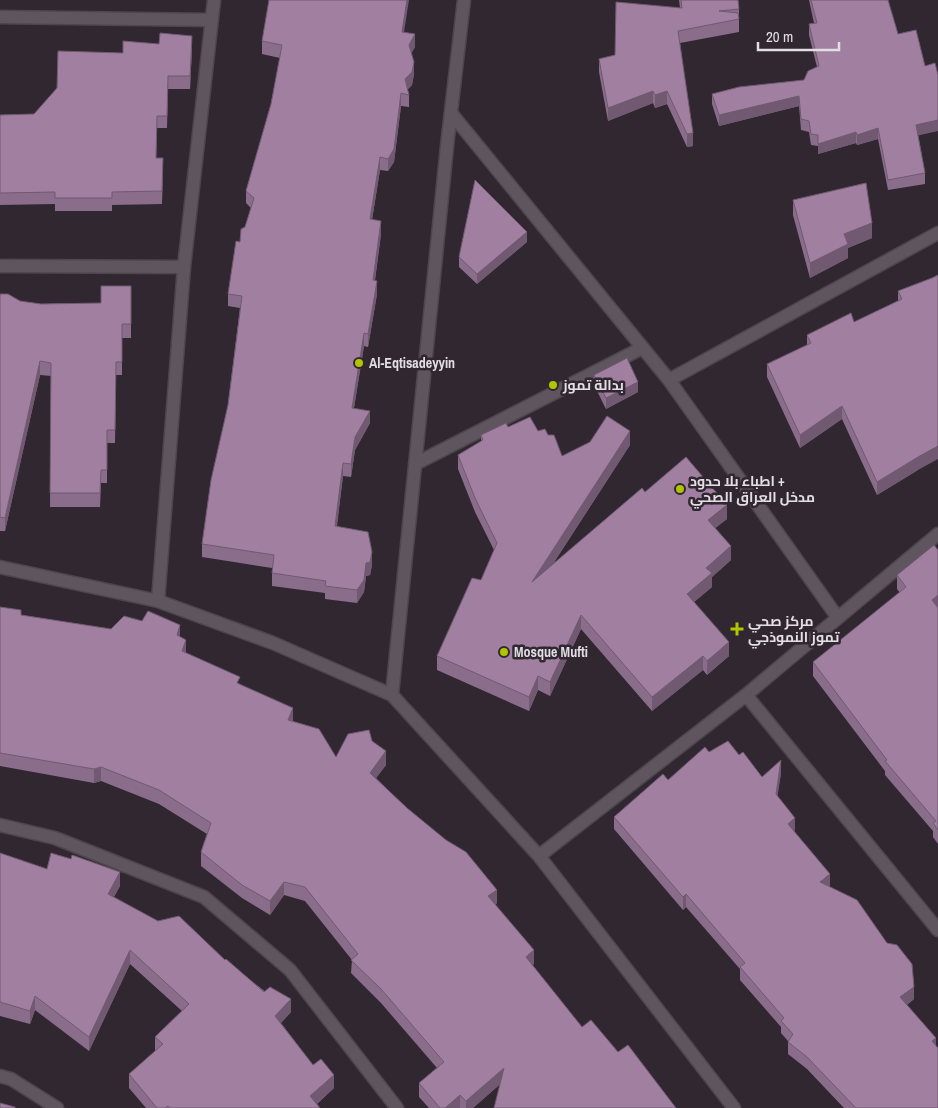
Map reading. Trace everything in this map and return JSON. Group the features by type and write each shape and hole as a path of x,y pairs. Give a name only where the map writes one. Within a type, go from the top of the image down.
{"street":[{"path":"158,601 184,267 214,0"},
{"path":"392,695 464,0"},
{"path":"0,17 212,20"},
{"path":"451,113 669,380 838,618"},
{"path":"669,380 938,233"},
{"path":"0,266 184,267"},
{"path":"415,464 642,348"},
{"path":"539,856 746,695 937,535"},
{"path":"0,567 158,601 273,643 392,695 539,856 734,1108"},
{"path":"746,695 938,930"},
{"path":"0,825 55,838 204,897 290,970 397,1108"},
{"path":"0,1076 11,1079 57,1108"}],"building":[{"path":"269,0 407,0 402,32 415,34 409,45 414,62 412,72 405,79 409,95 401,93 394,149 388,159 380,157 370,219 381,221 373,280 377,281 368,334 364,333 352,408 370,411 355,437 351,464 343,463 335,526 368,532 372,552 370,562 366,563 364,580 357,590 325,586 326,581 272,573 274,555 202,544 211,480 228,405 242,296 228,294 236,241 240,242 241,229 245,227 254,198 246,191 271,104 282,45 262,41"},
{"path":"681,0 738,0 739,9 719,11 738,13 739,19 678,31 693,133 687,134 667,91 655,95 653,91 608,108 599,59 615,55 616,2 682,8"},
{"path":"811,0 888,0 898,34 916,30 925,66 935,63 938,75 938,120 916,125 925,173 888,180 878,128 857,135 856,132 818,144 818,135 811,134 809,121 801,119 799,96 719,115 712,94 739,87 804,80 808,71 819,66 809,24 817,23"},
{"path":"160,33 192,36 190,76 168,76 167,116 157,116 156,158 163,158 162,191 112,192 112,198 55,198 55,192 0,193 0,115 34,114 57,88 58,51 123,53 123,41 159,44"},
{"path":"475,180 527,232 477,274 459,257"},
{"path":"866,183 872,223 844,234 848,244 810,263 793,200"},
{"path":"938,275 938,446 877,482 842,406 800,435 767,364 811,343 807,335 851,313 854,322 902,299 898,291"},
{"path":"101,286 131,286 131,324 122,324 122,362 116,362 115,430 107,430 107,470 101,470 100,493 50,493 51,363 40,361 5,518 0,517 0,294 8,294 20,301 41,304 101,303"},
{"path":"627,358 638,382 606,398 594,375"},
{"path":"607,416 630,431 532,582 642,488 645,492 686,457 727,505 708,520 731,546 706,568 712,573 687,594 729,642 707,661 703,656 652,697 581,615 550,682 538,676 529,697 437,656 472,578 481,580 497,543 475,498 458,455 483,440 481,435 506,423 508,427 530,417 538,431 545,429 548,435 554,435 562,456 590,442"},
{"path":"934,545 938,550 938,595 932,600 938,608 938,830 933,823 936,821 885,761 887,760 813,662 906,587 897,575"},
{"path":"0,607 21,610 21,615 111,629 124,616 142,621 148,611 180,625 177,635 186,640 182,651 240,677 237,683 293,708 288,720 319,729 336,757 348,734 369,730 372,741 386,751 370,773 407,808 446,840 466,852 497,890 488,896 534,950 526,957 582,1027 591,1020 618,1052 628,1045 676,1108 494,1108 504,1068 466,1101 460,1095 445,1108 440,1108 419,1083 444,1062 381,989 351,960 358,954 305,887 284,882 270,901 242,885 201,852 211,823 159,790 101,767 94,769 0,753"},
{"path":"728,741 739,755 743,752 762,777 781,760 776,794 795,818 788,824 830,874 820,882 857,900 887,943 897,945 912,964 914,987 900,997 936,1038 932,1041 938,1048 938,1108 856,1108 807,1057 788,1042 793,1034 781,1021 784,1018 740,967 745,963 686,894 683,897 614,817 663,774 668,780 705,747 709,752"},
{"path":"0,853 47,869 51,853 71,859 72,855 120,872 108,894 158,921 179,916 225,960 264,992 270,987 291,999 275,1016 313,1065 321,1059 334,1075 310,1096 320,1108 170,1108 168,1106 157,1108 129,1074 163,1044 155,1037 189,1004 130,950 89,1037 35,996 30,1011 0,1002"},
{"path":"0,1103 15,1107 15,1108 0,1108"}],"place":[{"name":"Al-Eqtisadeyyin","path":"359,363"},
{"name":"بدالة تموز","path":"553,385"},
{"name":"اطباء بلا حدود + مدخل العراق الصحي","path":"680,489"},
{"name":"مركز صحي تموز النموذجي","path":"737,629"},
{"name":"Mosque Mufti","path":"504,652"}]}
